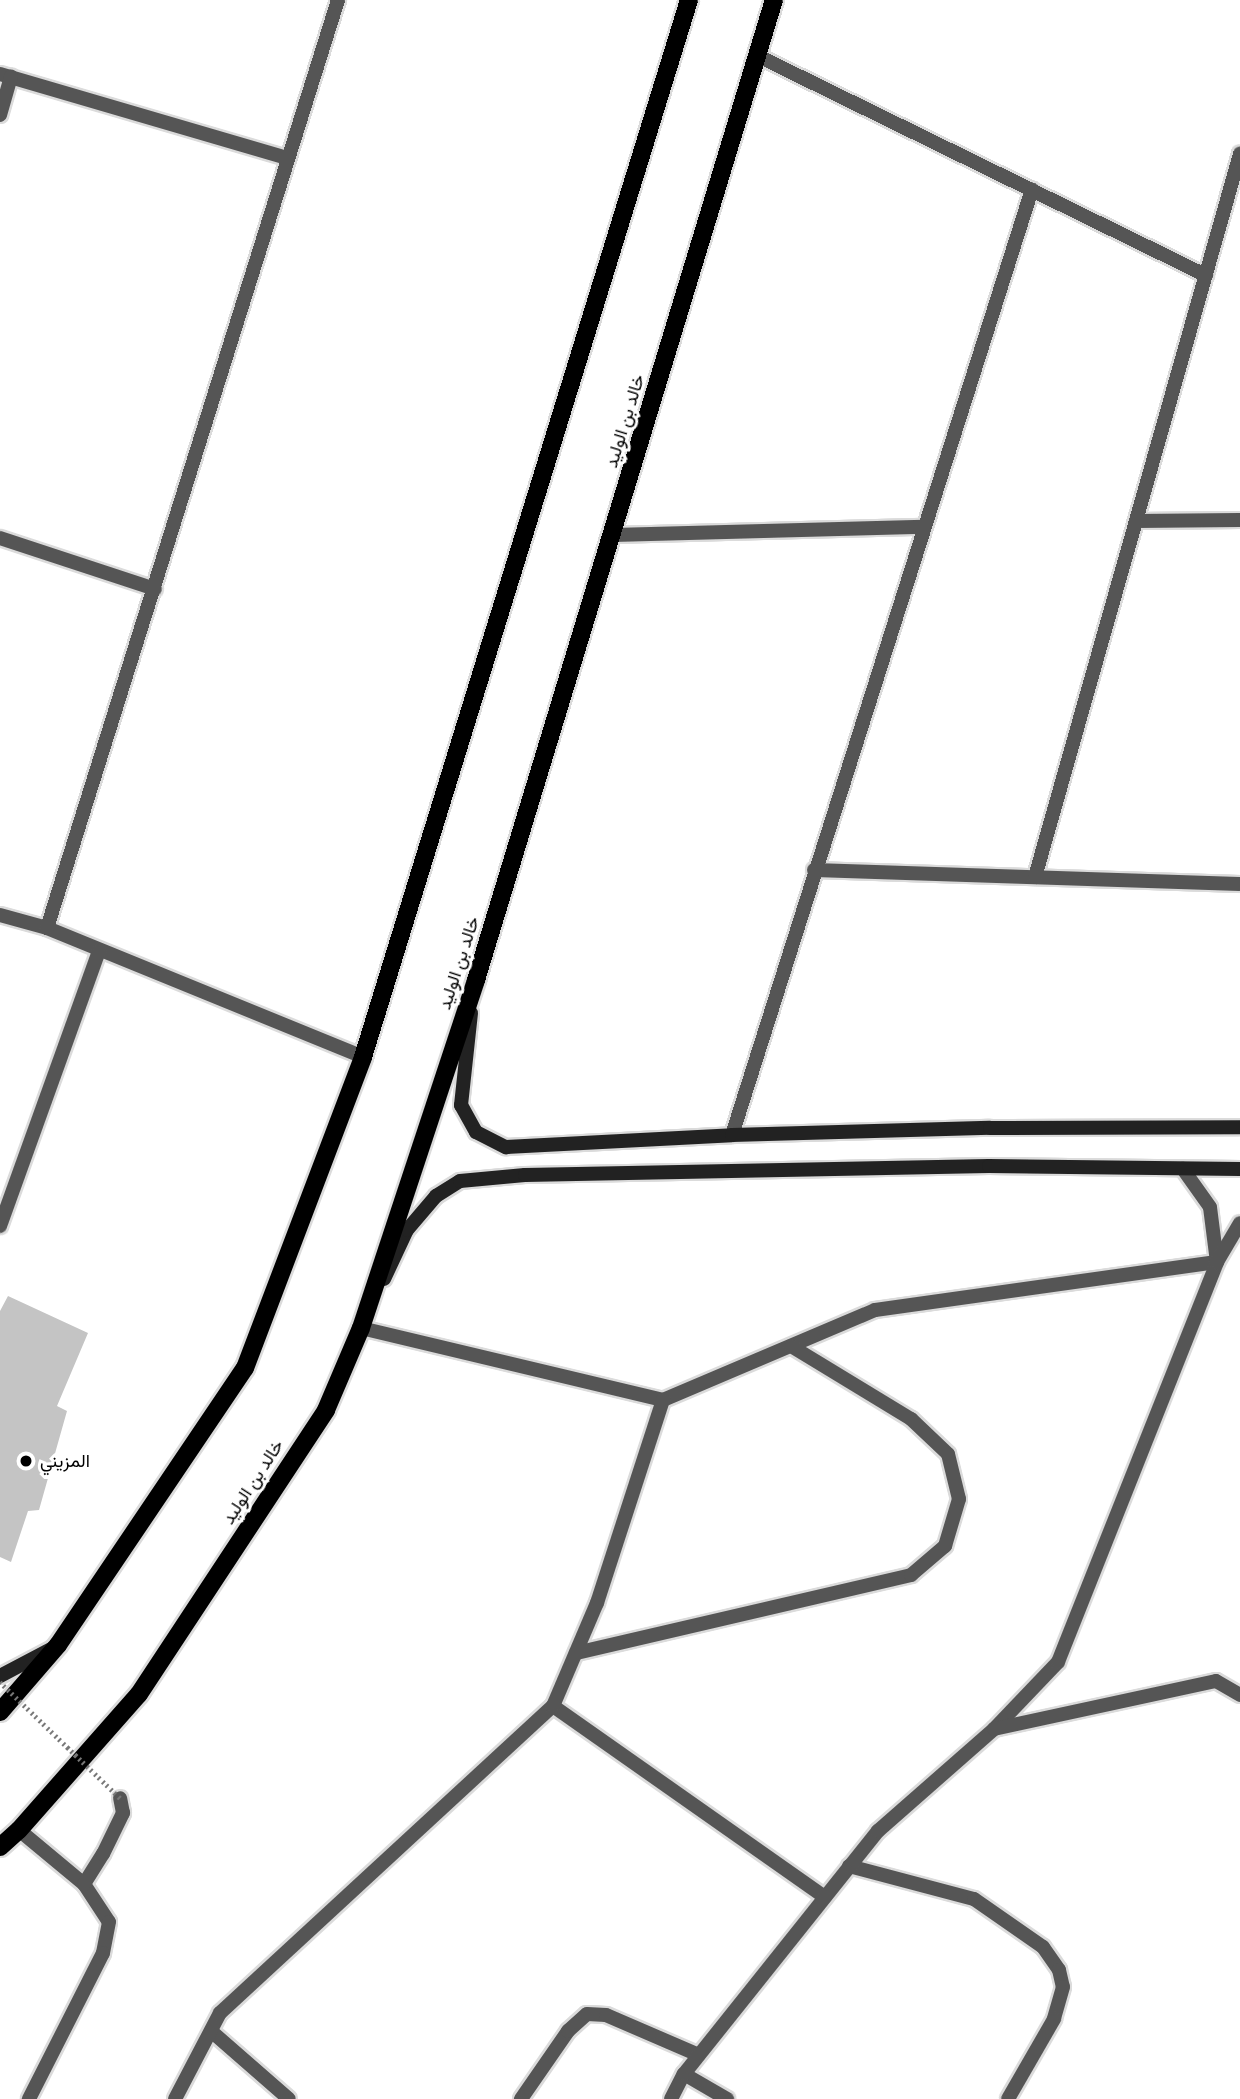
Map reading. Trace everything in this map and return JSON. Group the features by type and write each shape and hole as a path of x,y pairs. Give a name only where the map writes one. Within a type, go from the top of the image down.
{"main road":[{"path":"0,1712 58,1646 245,1368 363,1057 689,0"},
{"name":"خالد بن الوليد","path":"0,1847 19,1830 139,1694 326,1410 361,1328 476,981 774,0"},
{"path":"476,981 461,1105 477,1132 506,1147 732,1135 990,1128 1240,1127"},
{"path":"361,1328 407,1230 436,1196 460,1181 525,1175 975,1167 1240,1169"},
{"path":"0,1676 58,1646"}],"street":[{"path":"47,928 338,0"},
{"path":"758,56 1206,275"},
{"path":"0,115 6,75 287,158"},
{"path":"1035,877 1240,155"},
{"path":"732,1135 1032,189"},
{"path":"1136,521 1240,520"},
{"path":"613,535 924,527"},
{"path":"0,538 155,589"},
{"path":"814,870 1240,884"},
{"path":"0,915 47,928 363,1057"},
{"path":"0,1226 99,951"},
{"path":"1183,1169 1210,1207 1217,1262"},
{"path":"671,2099 684,2074 878,1831 994,1728 1058,1662 1217,1262 1240,1223"},
{"path":"361,1328 663,1399 875,1310 1217,1262"},
{"path":"576,1653 911,1574 945,1546 959,1499 948,1454 911,1419 791,1346"},
{"path":"175,2099 220,2013 553,1706 597,1603 663,1399"},
{"path":"994,1728 1216,1681 1240,1695"},
{"path":"553,1706 825,1897"},
{"path":"84,1884 103,1854 123,1812 120,1798"},
{"path":"19,1830 84,1884 109,1922 103,1953 29,2099"},
{"path":"849,1867 974,1899 1043,1947 1059,1970 1063,1987 1054,2019 1008,2099"},
{"path":"521,2099 568,2031 587,2014 606,2015 699,2055"},
{"path":"211,2031 289,2099"},
{"path":"684,2074 727,2099"}],"path":[{"path":"0,1682 120,1798"}],"building":[{"name":"المزيني","path":"8,1296 88,1333 57,1406 67,1411 39,1510 28,1511 11,1562 0,1557 0,1311"}],"place":[{"name":"المزيني","path":"26,1461"}]}
